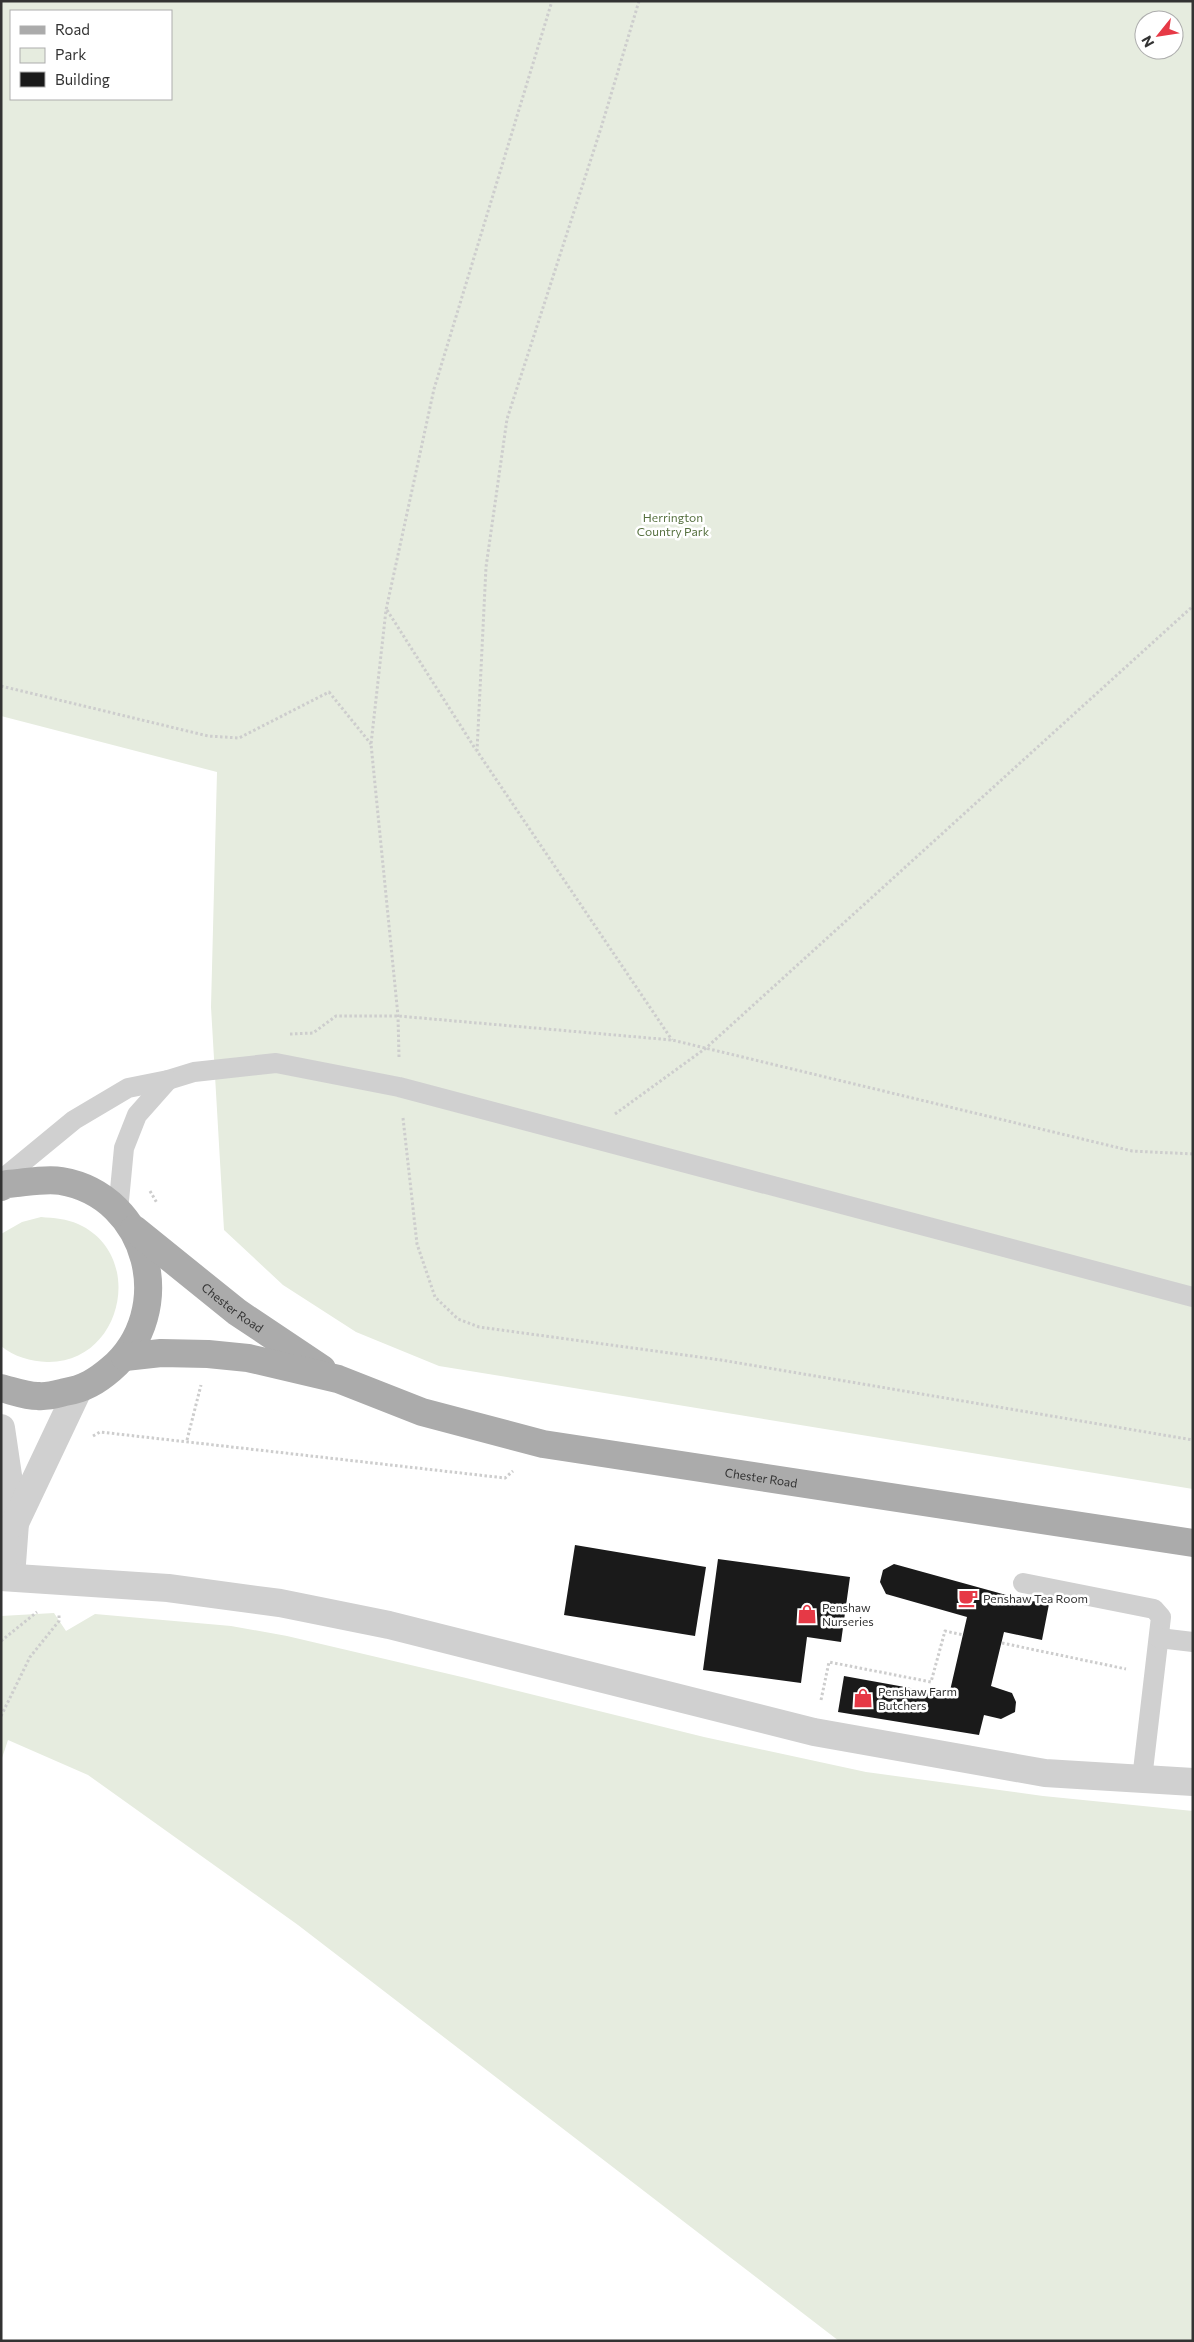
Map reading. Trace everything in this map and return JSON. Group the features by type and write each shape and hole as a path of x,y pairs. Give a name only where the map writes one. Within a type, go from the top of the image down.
{"main road":[{"name":"Chester Road","path":"1,1187 7,1184 60,1180 95,1193 237,1312 338,1379"},
{"path":"1,1388 39,1396 78,1390 96,1382 125,1357 137,1340 149,1302 143,1251 126,1220"},
{"name":"Chester Road","path":"125,1357 161,1353 208,1354 248,1358 338,1379 422,1412 542,1444 1193,1543"}],"street":[{"path":"78,1390 15,1523 6,1577 168,1588 280,1603 389,1625 814,1732 1044,1772 1193,1782"},
{"path":"1,1428 15,1523"}],"lane":[{"path":"1,1180 74,1120 128,1088 216,1068 276,1063 399,1087 582,1137 1193,1297"},
{"path":"126,1220 124,1148 137,1115 168,1080"},
{"path":"1023,1583 1154,1609 1161,1617 1142,1779"},
{"path":"1159,1638 1193,1642"}],"path":[{"path":"552,1 434,389 386,610 371,744 398,1016 399,1087 418,1244 435,1297 458,1319 479,1327 721,1360 1193,1440"},
{"path":"477,751 486,567 507,418 601,128 639,1"},
{"path":"582,1137 706,1048 1193,606"},
{"path":"386,610 477,751 672,1040"},
{"path":"1,686 208,736 239,738 329,692 371,744"},
{"path":"283,1035 313,1033 336,1016 398,1016 672,1040 1132,1151 1193,1154"},
{"path":"150,1184 150,1194 160,1208"},
{"path":"187,1440 208,1354"},
{"path":"84,1440 100,1432 187,1440 505,1478 542,1444"},
{"path":"1,1716 30,1657 59,1621 61,1580"},
{"path":"814,1732 829,1662 931,1682 946,1631 964,1635"},
{"path":"1002,1643 1154,1675"}],"green space":[{"name":"Herrington Country Park","path":"1,1 1193,1 1193,1489 439,1366 356,1332 283,1285 224,1230 211,1007 217,772 1,716"},
{"path":"41,1217 74,1222 100,1239 113,1259 118,1282 116,1305 108,1327 93,1346 73,1358 47,1362 23,1358 1,1346 1,1234 22,1222"},
{"path":"54,1613 66,1631 95,1614 231,1626 287,1636 704,1737 866,1772 1043,1796 1193,1811 1193,2341 839,2341 298,1925 88,1775 8,1740 1,1761 1,1616"}],"building":[{"path":"575,1545 706,1567 695,1636 564,1615"},
{"path":"718,1559 850,1577 841,1642 807,1637 801,1683 703,1670"},
{"path":"894,1564 1021,1599 1049,1604 1042,1640 1004,1632 991,1686 1012,1693 1016,1702 1015,1712 1001,1719 984,1715 979,1735 838,1712 844,1676 949,1695 967,1617 886,1594 880,1582 883,1570"}],"place":[{"name":"Penshaw Tea Room","path":"968,1598"},
{"name":"Penshaw Nurseries","path":"807,1614"},
{"name":"Penshaw Farm Butchers","path":"863,1698"}]}
